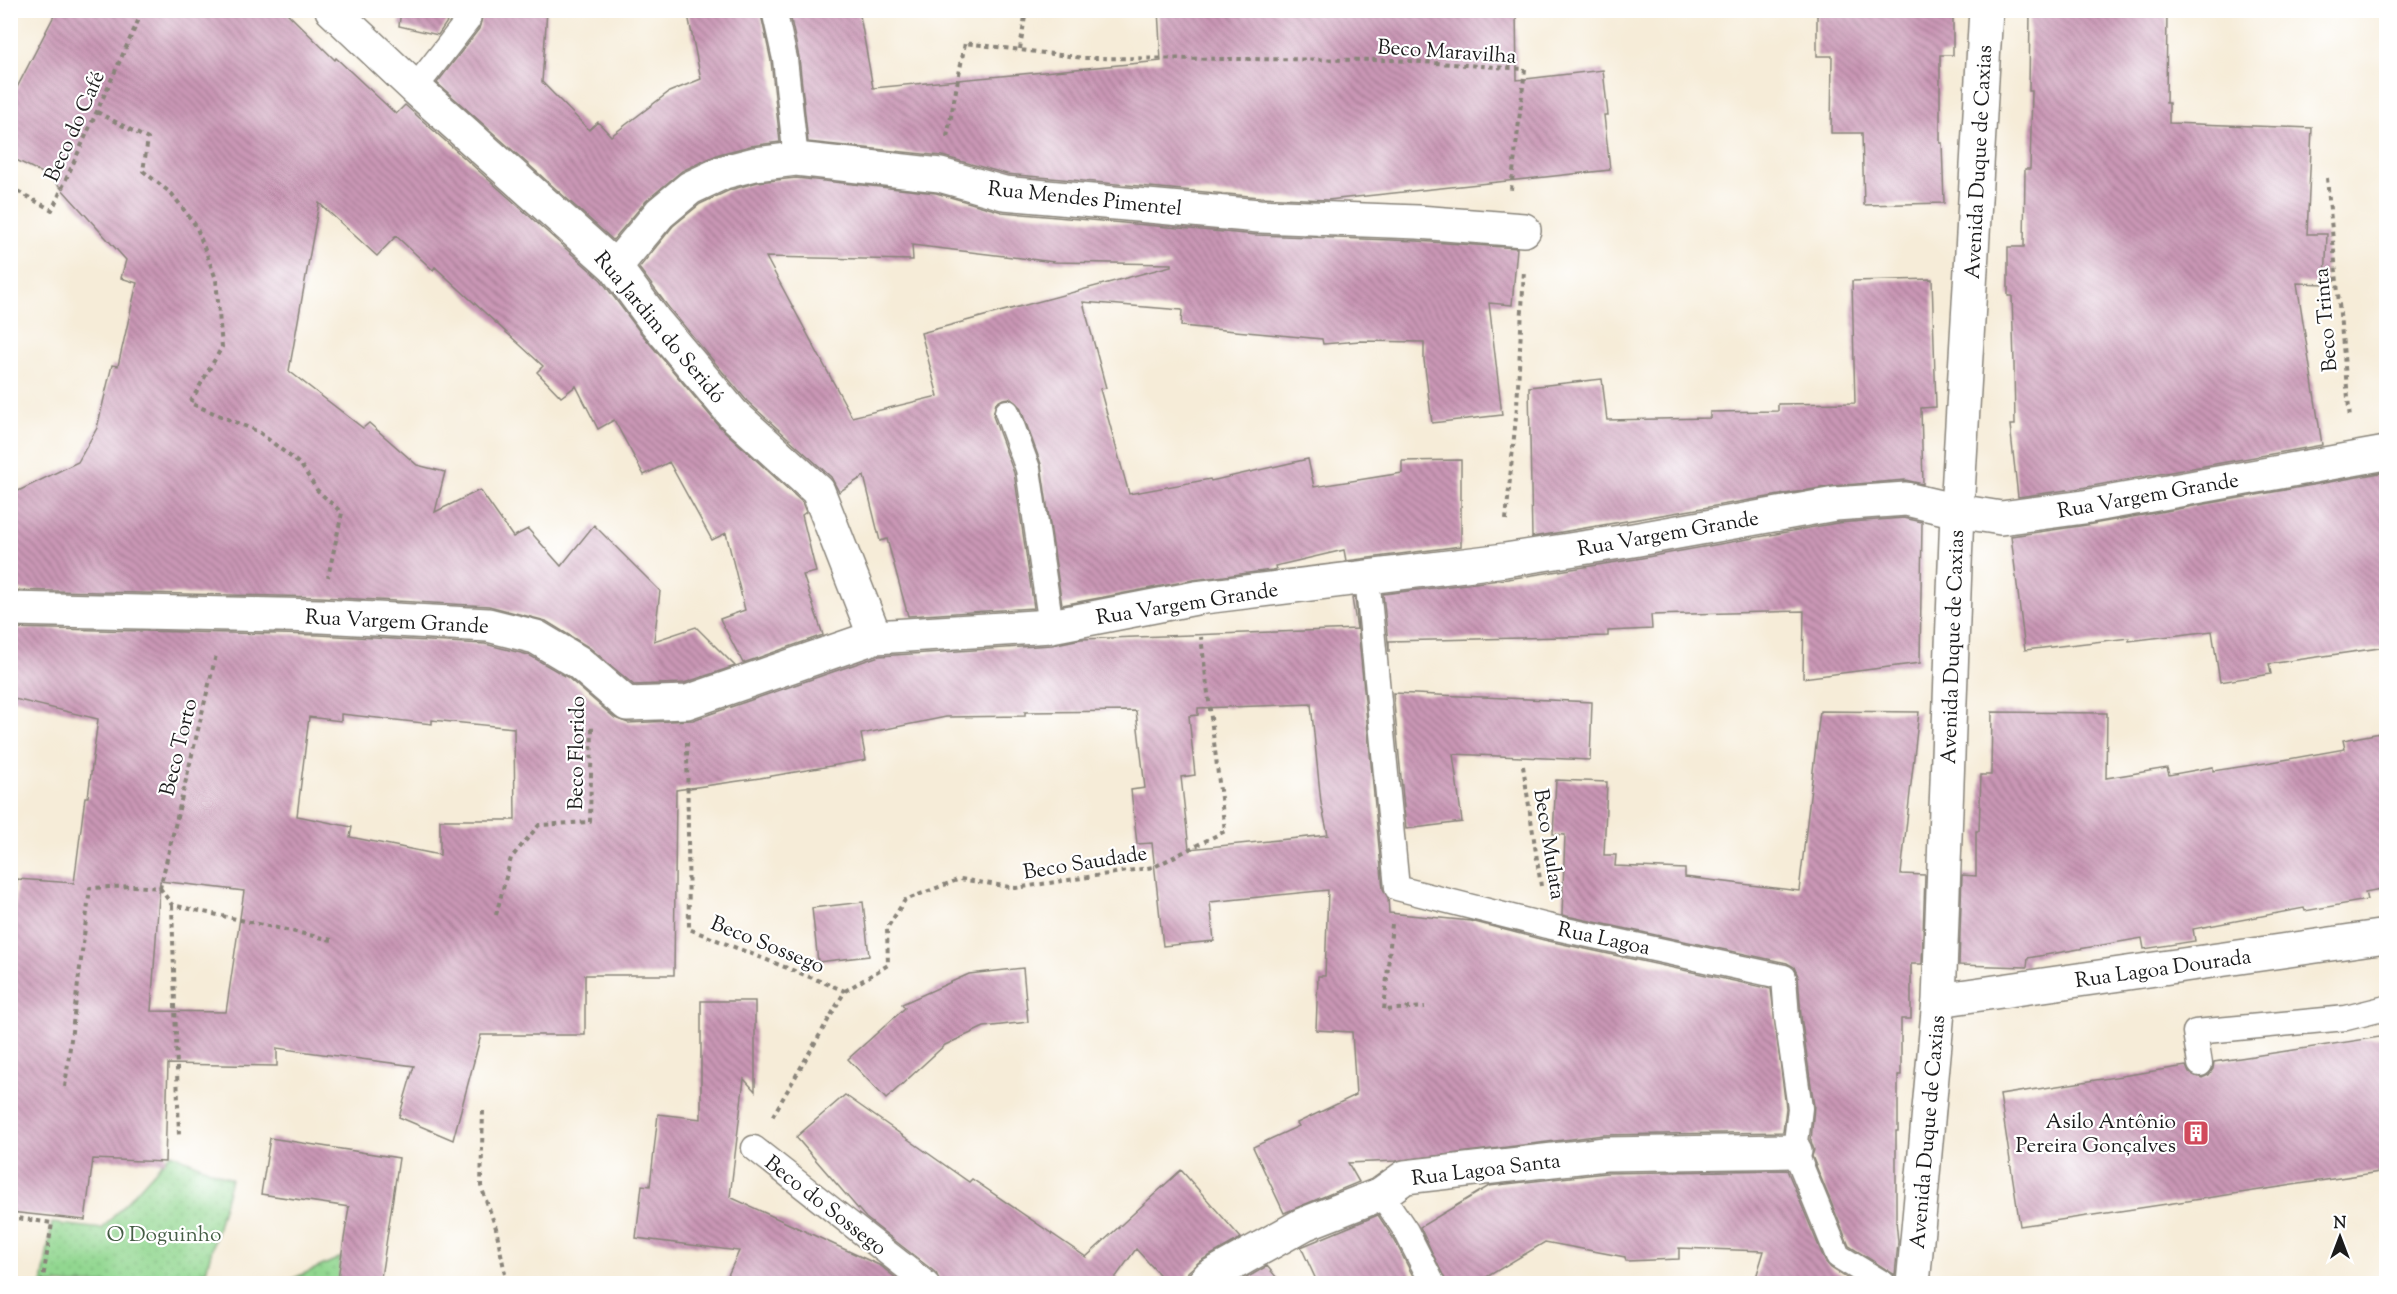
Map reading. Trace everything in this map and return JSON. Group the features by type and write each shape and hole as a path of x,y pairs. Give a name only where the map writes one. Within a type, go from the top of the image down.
{"street":[{"name":"Rua Jardim do Seridó","path":"332,10 415,88 615,267 654,320 733,414 818,491 875,637"},
{"name":"Avenida Duque de Caxias","path":"1913,1284 1939,1000 1957,511 1986,10"},
{"name":"Rua Mendes Pimentel","path":"615,267 660,213 690,188 724,172 755,164 796,159 940,175 1004,193 1259,216 1418,222 1524,230"},
{"name":"Rua Vargem Grande","path":"10,609 320,616 488,625 536,637 578,662 627,704 687,702 875,637 1051,626 1196,598 1504,560 1835,504 1906,499 2001,518 2084,507 2386,453"},
{"name":"Rua Lagoa Dourada","path":"1939,1000 2386,936"},
{"name":"Rua Lagoa Santa","path":"1203,1284 1209,1277 1304,1224 1381,1194 1405,1177 1605,1154 1795,1151"}],"lane":[{"path":"415,88 468,20 470,10"},
{"path":"774,10 785,59 796,159"},
{"path":"1007,412 1028,469 1051,626"},
{"path":"1367,577 1397,888"},
{"name":"Rua Lagoa","path":"1397,888 1547,926 1784,977 1787,1018 1800,1107 1795,1151 1839,1256 1884,1284"},
{"path":"2200,1064 2195,1032 2346,1018 2386,1008"},
{"name":"Beco do Sossego","path":"754,1148 927,1284"},
{"path":"1381,1194 1406,1231 1433,1284"}],"path":[{"name":"Beco do Café","path":"10,188 52,210 143,10"},
{"path":"1020,49 1026,10"},
{"name":"Beco Maravilha","path":"940,175 965,43 1084,58 1394,60 1525,69 1511,189 1524,230 1522,327 1504,560"},
{"path":"97,112 148,139 143,171 172,194 196,226 216,279 222,347 190,404 259,432 301,465 317,490 342,513 320,616"},
{"name":"Beco Trinta","path":"2327,178 2354,459"},
{"name":"Beco Saudade","path":"845,991 888,965 887,928 905,900 960,879 1016,888 1154,867 1225,831 1196,598"},
{"name":"Beco Torto","path":"160,888 226,613"},
{"name":"Beco Florido","path":"496,915 511,858 539,825 590,822 593,675"},
{"name":"Beco Sossego","path":"687,702 689,929 845,991 754,1148"},
{"name":"Beco Mulata","path":"1523,766 1547,926"},
{"path":"65,1087 90,888 133,886 160,888 172,905 179,1136"},
{"path":"1397,888 1387,958 1384,1010 1425,1006"},
{"path":"172,905 332,940"},
{"path":"483,1111 481,1186 496,1228 507,1284"},
{"path":"10,1217 52,1223 42,1284"}],"green space":[{"name":"O Doguinho","path":"171,1153 231,1179 206,1271 176,1283 42,1284 52,1223 102,1229"},
{"path":"382,1239 374,1283 283,1283"}],"building":[{"path":"57,10 284,10 335,60 336,58 396,114 405,105 601,280 640,332 719,426 802,502 806,512 802,515 816,572 803,575 823,635 743,663 720,619 745,610 726,533 712,540 669,462 644,475 614,420 598,429 576,386 561,397 537,372 543,366 435,267 433,270 396,236 377,256 319,203 289,371 363,428 369,423 417,465 445,472 435,512 480,490 513,537 528,529 561,566 594,525 660,591 654,641 696,627 735,666 684,683 634,685 590,648 546,621 489,606 321,597 10,590 10,495 78,462 97,428 112,365 118,366 137,283 121,278 126,260 51,177 10,157 10,101"},
{"path":"401,10 455,10 438,35 399,26"},
{"path":"484,10 547,10 542,82 589,130 598,122 611,136 669,92 701,79 687,10 760,10 771,61 780,142 750,146 719,154 682,171 646,201 613,240 437,83 479,29"},
{"path":"789,10 859,10 873,88 1161,61 1158,10 1516,10 1517,80 1603,70 1608,115 1604,115 1610,170 1328,200 1260,197 1007,174 942,156 808,142 799,57"},
{"path":"1817,10 1953,10 1953,55 1940,55 1940,143 1942,143 1944,203 1864,205 1862,133 1831,133 1832,56 1817,56"},
{"path":"2030,10 2167,10 2166,103 2169,103 2169,123 2312,128 2307,234 2327,234 2325,284 2297,283 2322,445 2018,497 2010,425 2015,425 2012,296 2008,296 2008,247 2024,247 2025,169 2030,169 2032,91 2029,91"},
{"path":"796,178 936,193 1002,212 1257,235 1417,241 1517,248 1512,305 1489,303 1502,415 1432,423 1424,342 1360,341 1323,344 1322,339 1181,326 1182,310 1083,302 1106,388 1100,389 1129,494 1210,479 1211,481 1308,459 1314,487 1402,473 1402,461 1461,460 1461,546 1346,561 1344,550 1275,566 1276,569 1272,570 1193,580 1062,605 1041,464 1020,407 1010,398 996,403 993,416 1014,473 1034,608 908,616 887,539 880,541 864,476 839,492 831,477 747,401 669,308 639,268 673,226 700,204 730,190 758,182","holes":["912,245 1054,262 1171,264 1171,266 921,333 938,396 852,417 766,257 913,260"]},
{"path":"1932,279 1936,407 1921,408 1923,484 1905,480 1832,486 1532,537 1529,387 1602,379 1607,420 1710,418 1710,412 1778,411 1778,404 1855,403 1852,281"},
{"path":"2386,472 2386,647 2269,664 2271,674 2220,682 2212,631 2025,650 2011,536 2087,525"},
{"path":"1904,518 1922,522 1920,663 1803,678 1804,611 1651,615 1652,629 1608,631 1608,636 1389,641 1389,652 1383,594 1508,579 1636,559 1837,523"},
{"path":"1355,597 1383,889 1388,898 1389,913 1471,921 1544,940 1771,989 1786,1108 1783,1132 1603,1135 1396,1161 1348,1163 1359,1182 1284,1213 1253,1147 1299,1126 1297,1123 1356,1095 1352,1032 1316,1030 1318,976 1325,976 1328,890 1210,902 1214,941 1163,946 1152,843 1137,844 1131,790 1145,788 1136,711 1025,712 1025,716 946,717 861,734 866,760 676,790 674,975 585,975 585,1035 481,1035 453,1140 399,1117 414,1066 277,1048 277,1066 168,1064 165,1162 93,1159 85,1220 10,1212 10,967 17,879 74,883 98,719 10,698 10,628 319,635 485,644 529,655 567,677 615,718 628,723 693,720 879,656 1052,645 1081,639 1357,629 1352,598","holes":["1311,704 1321,803 1328,835 1189,849 1181,777 1195,775 1189,716 1198,715 1198,708","341,714 432,724 432,720 514,728 515,820 440,820 440,855 350,837 352,827 297,816 309,717 341,721","160,881 244,891 226,1012 151,1011"]},
{"path":"1393,693 1592,702 1590,760 1453,754 1462,822 1406,829"},
{"path":"1820,711 1919,712 1901,874 1925,875 1922,964 1911,964 1911,1019 1901,1019 1901,1075 1898,1075 1898,1131 1896,1131 1898,1242 1895,1275 1849,1246 1812,1156 1814,1106 1801,1016 1798,976 1794,967 1787,963 1562,915 1565,835 1553,834 1556,780 1607,782 1604,855 1616,855 1615,866 1685,869 1685,877 1799,891"},
{"path":"1992,712 2107,713 2106,778 2167,768 2169,775 2213,767 2213,771 2272,762 2345,749 2343,740 2386,732 2386,888 2365,892 2367,900 2305,911 2304,908 2193,929 2195,941 2144,949 2142,938 2028,958 2027,967 1959,965 1962,875 1976,876 1976,831 1979,831 1981,775 1991,775"},
{"path":"863,902 869,956 818,962 812,908"},
{"path":"1023,968 1028,1022 984,1027 945,1045 886,1099 848,1059 905,1008 902,1004 969,974"},
{"path":"701,1001 755,1001 755,1091 744,1079 730,1197 881,1266 903,1284 724,1284 739,1251 636,1238 642,1185 650,1186 658,1114 701,1119"},
{"name":"Asilo Antônio Pereira Gonçalves","path":"2386,1036 2386,1171 2020,1226 2000,1095 2186,1066 2189,1073 2202,1078 2209,1075 2214,1062"},
{"path":"845,1095 969,1182 972,1179 1086,1257 1181,1170 1241,1238 1200,1261 1188,1272 1185,1284 1168,1284 1136,1249 1115,1278 1123,1284 941,1284 936,1273 866,1218 796,1137"},
{"path":"270,1138 399,1158 380,1284 337,1284 349,1207 261,1194"},
{"path":"1787,1170 1825,1261 1831,1268 1856,1284 1754,1284 1764,1251 1679,1248 1679,1259 1626,1261 1625,1257 1545,1242 1475,1284 1447,1284 1420,1227 1489,1186 1606,1173"},
{"path":"1378,1215 1395,1241 1417,1284 1318,1284 1301,1247"},
{"path":"1267,1266 1282,1284 1236,1284"}],"place":[{"name":"Asilo Antônio Pereira Gonçalves","path":"2196,1133"}]}
